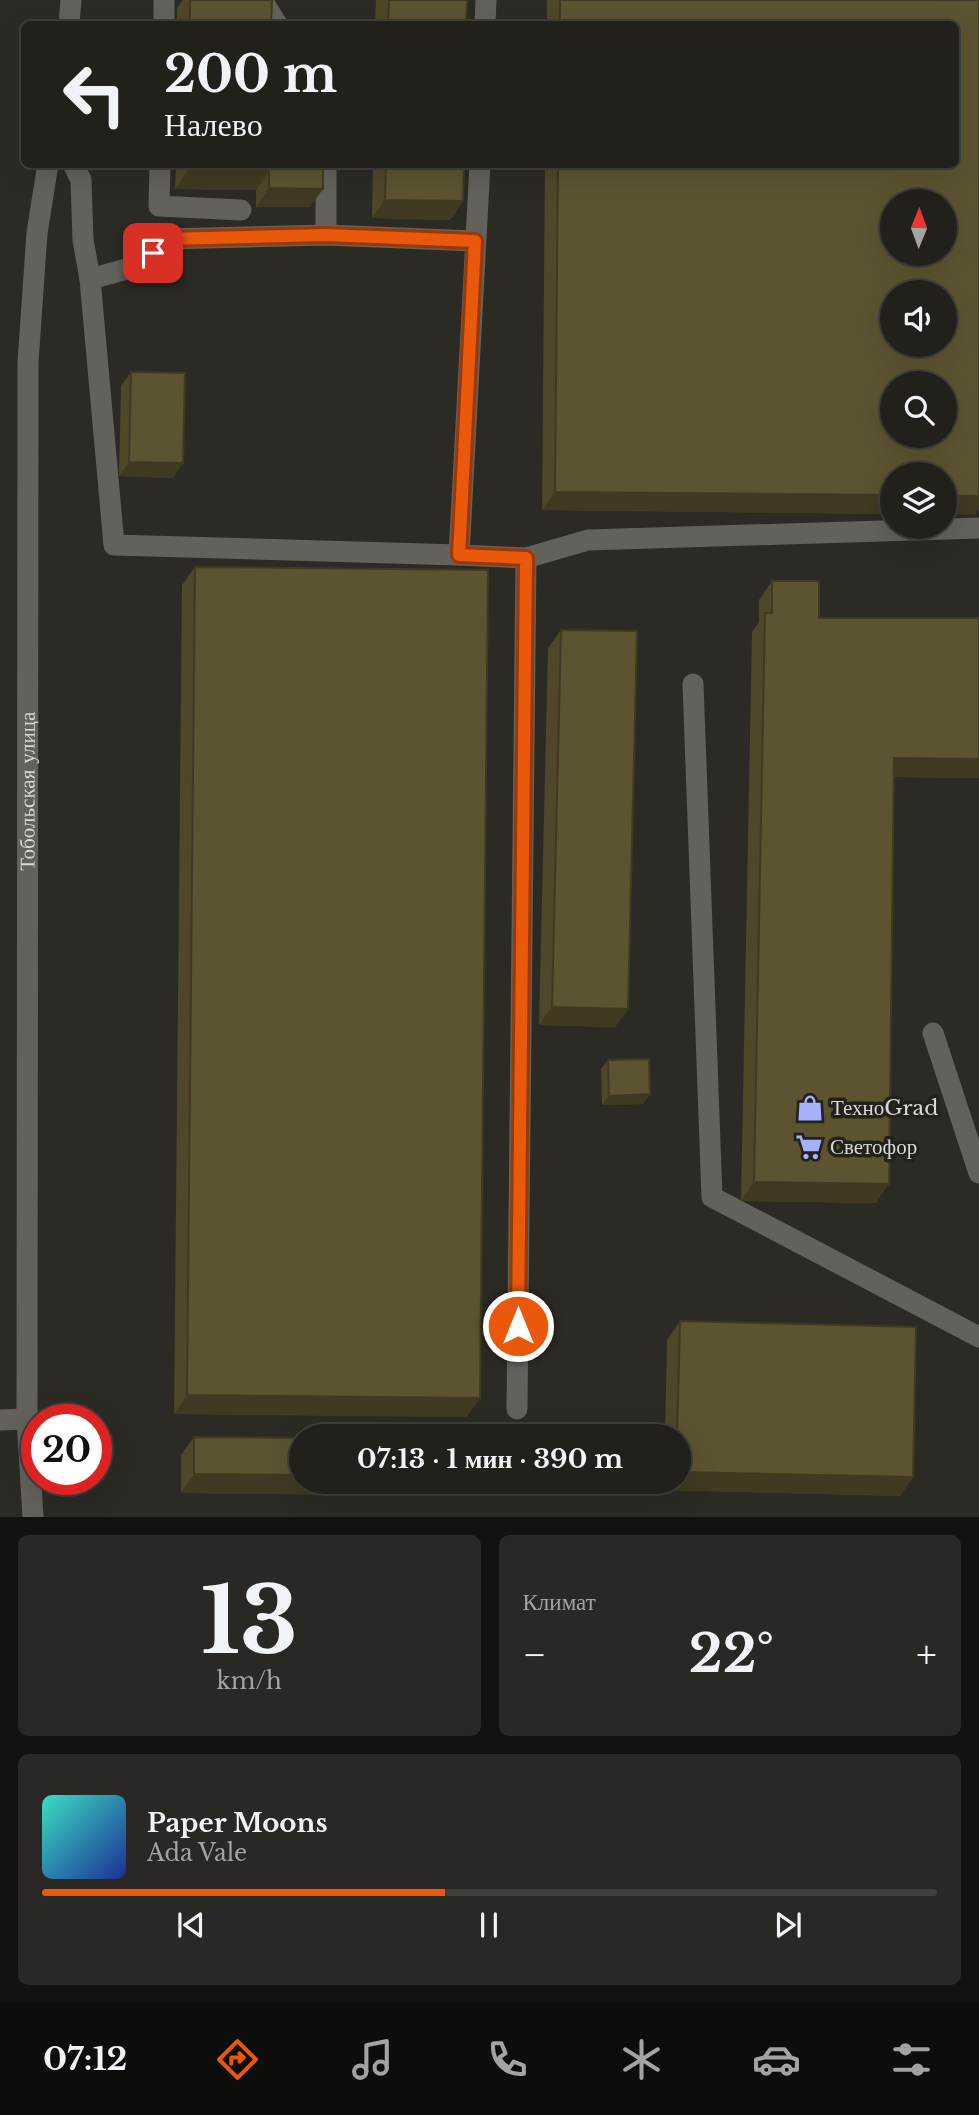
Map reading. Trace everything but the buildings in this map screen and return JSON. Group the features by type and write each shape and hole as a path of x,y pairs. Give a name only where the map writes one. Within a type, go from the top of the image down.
{"street":[{"path":"69,21 71,0"},
{"path":"164,0 164,21"},
{"path":"262,0 275,21"},
{"path":"485,0 485,21"},
{"name":"Тобольская улица","path":"27,1404 28,362 37,233 47,168"},
{"path":"75,168 81,180 83,240 90,279 114,545 526,558 588,541 979,528"},
{"path":"160,168 159,206 241,210"},
{"path":"326,168 326,235"},
{"path":"459,555 480,168"},
{"path":"90,279 138,266 167,239 326,235 475,241"},
{"path":"517,1409 526,558"},
{"path":"694,684 712,1197 979,1337"},
{"path":"933,1033 979,1173"},
{"path":"0,1420 21,1419"},
{"name":"Тобольская улица","path":"32,1495 33,1517"}],"place":[{"name":"ТехноGrad","path":"810,1108"},
{"name":"Светофор","path":"809,1147"}],"route":[{"path":"153,253 167,239 326,235 475,241 459,555 526,558 518,1326"}]}
